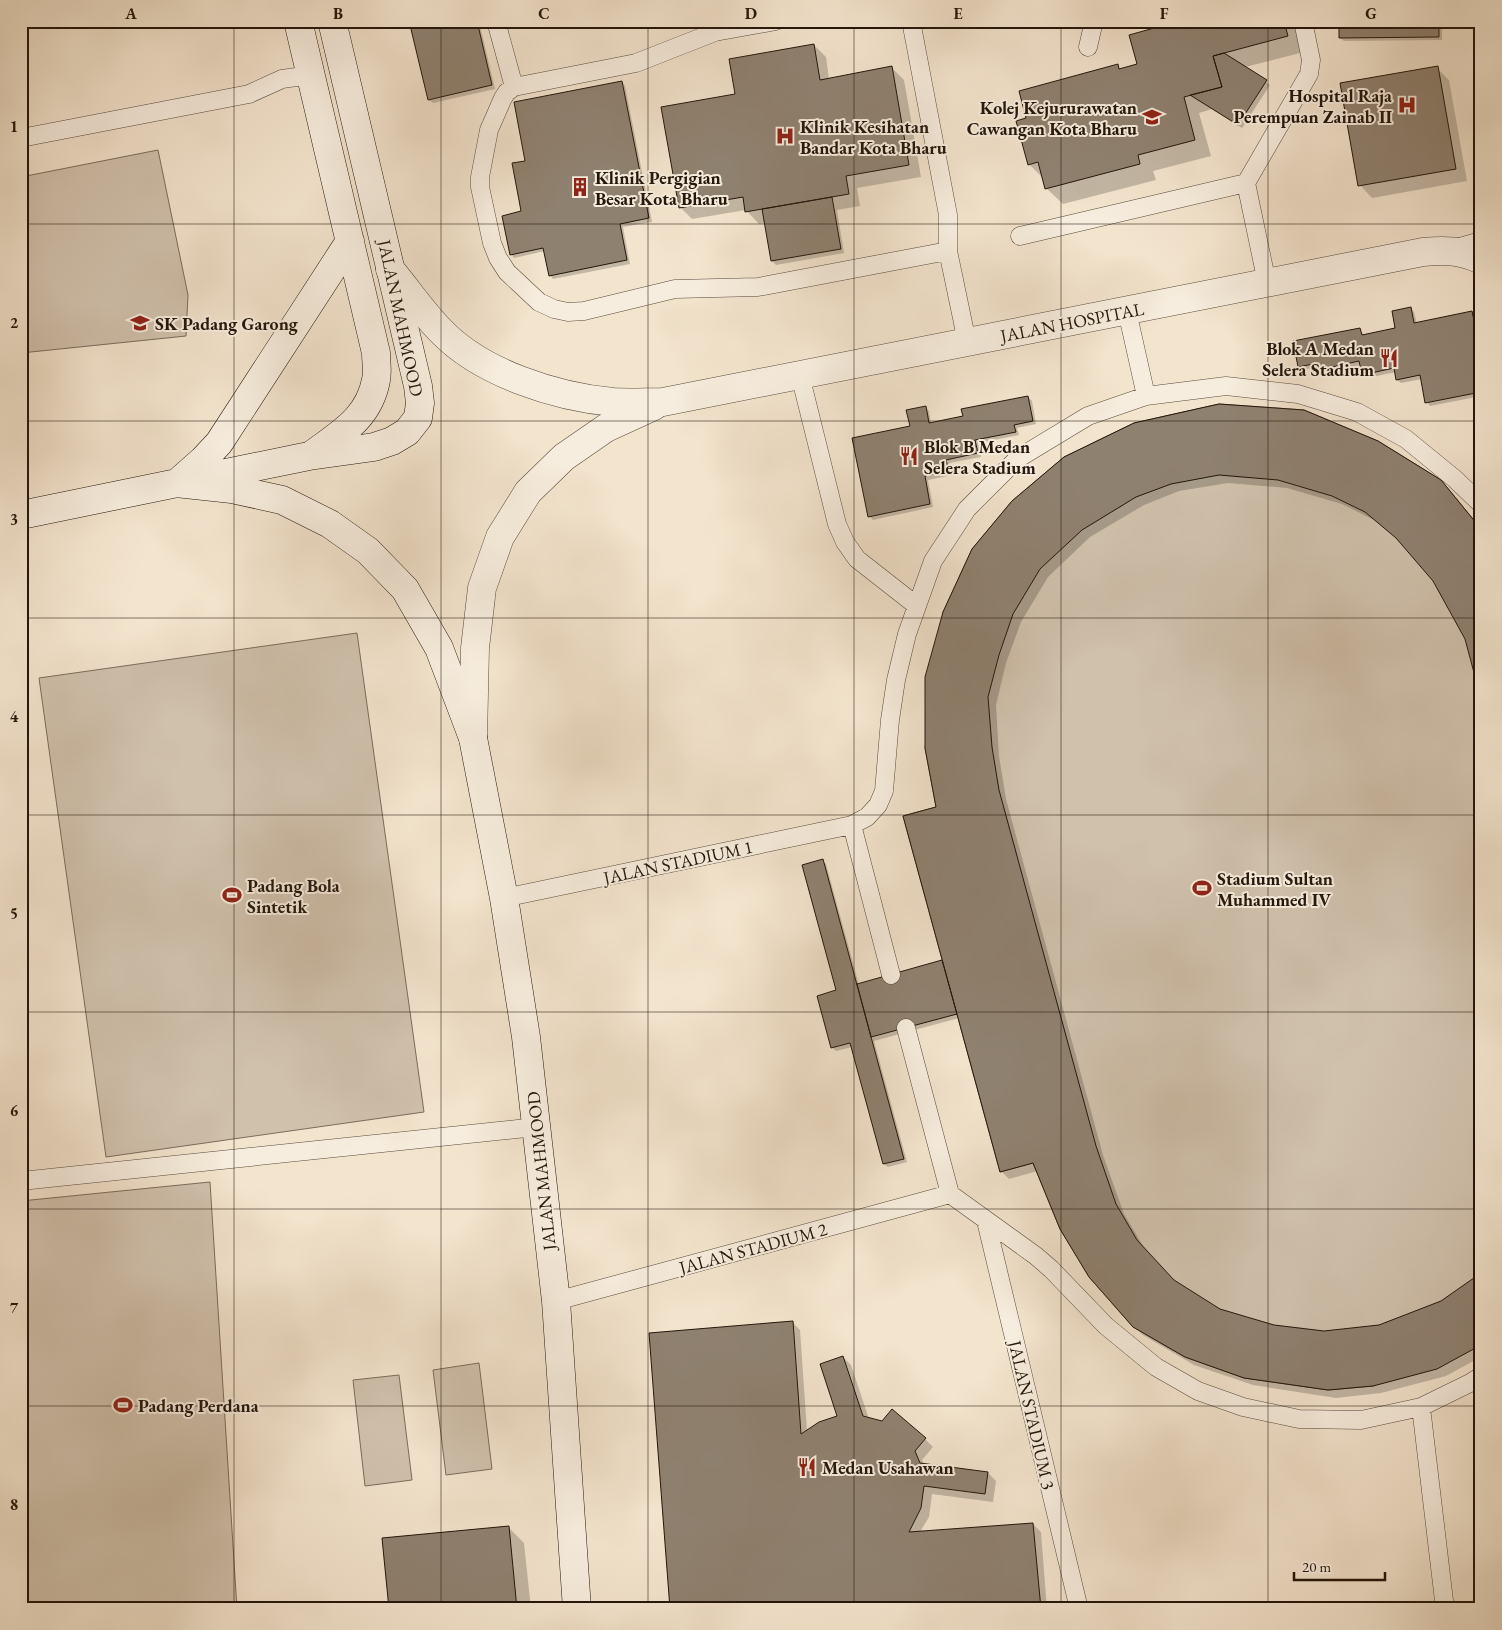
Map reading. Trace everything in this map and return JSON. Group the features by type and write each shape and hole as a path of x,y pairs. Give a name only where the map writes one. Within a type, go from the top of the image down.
{"main road":[{"name":"JALAN MAHMOOD","path":"298,21 376,353 377,378 371,401 360,418 309,456"},
{"name":"JALAN MAHMOOD","path":"309,456 374,447 392,442 408,432 418,418 420,403 418,386 332,21"},
{"path":"176,483 203,460 219,443 350,241"},
{"name":"JALAN HOSPITAL","path":"390,269 441,332 480,362 521,381 571,396 613,402 662,402 1423,252 1447,250"},
{"path":"1447,250 1470,255 1481,260"},
{"name":"JALAN HOSPITAL","path":"473,738 475,648 482,588 500,537 528,492 564,457 606,428 662,402"},
{"path":"21,515 309,456"},
{"path":"176,483 232,488 282,500 330,524 368,551 405,588 439,648 473,738"},
{"name":"JALAN MAHMOOD","path":"473,738 504,898 526,1037 556,1301 578,1607"}],"lane":[{"path":"496,21 514,87"},
{"path":"776,21 715,32 636,63 514,87 507,92 489,130 480,177 480,187 492,243 498,258 507,272 539,302 554,309 568,312 584,311 675,289 758,287 948,251"},
{"path":"911,21 948,215 948,251 967,342"},
{"path":"1088,47 1094,21"},
{"path":"1267,283 1246,184 1309,74 1311,60 1303,21"},
{"path":"21,138 249,94 282,79 311,75"},
{"path":"1020,236 1246,184"},
{"name":"JALAN HOSPITAL","path":"1447,250 1481,241"},
{"path":"1127,311 1146,396"},
{"path":"800,375 837,524 845,542 857,559 917,606"},
{"path":"891,975 852,825 867,816 878,805 884,791 890,720 896,680 907,634 933,561 967,509 1017,459 1088,416 1146,396 1226,386 1298,394 1357,412 1406,439 1455,479 1481,504"},
{"name":"JALAN STADIUM 1","path":"504,898 852,825"},
{"path":"906,1028 950,1194 1041,1260 1106,1326 1156,1368 1198,1391 1243,1407 1299,1419 1361,1420 1421,1407 1481,1376"},
{"path":"21,1180 536,1127"},
{"name":"JALAN STADIUM 2","path":"556,1301 950,1194"},
{"name":"JALAN STADIUM 3","path":"986,1221 1079,1609"},
{"path":"1421,1407 1445,1609"}],"shaded area":[{"path":"158,150 188,295 186,336 21,353 21,177"},
{"name":"Stadium Sultan Muhammed IV","path":"1219,404 1304,410 1378,441 1441,480 1481,529 1481,1345 1373,1386 1328,1390 1244,1378 1185,1357 1133,1327 1089,1277 1060,1229 1033,1163 1000,1172 903,816 936,807 925,748 943,612 972,549 1012,501 1064,457 1134,423"},
{"name":"Padang Bola Sintetik","path":"357,633 424,1112 106,1157 39,678"},
{"name":"Padang Perdana","path":"210,1182 237,1609 21,1609 21,1201"},
{"path":"479,1363 492,1469 446,1475 433,1370"},
{"path":"399,1375 412,1480 365,1486 353,1380"}],"building":[{"path":"427,21 477,21 492,85 428,100 410,25"},
{"path":"1164,21 1284,21 1288,36 1213,56 1222,87 1184,97 1195,140 1138,155 1140,164 1045,189 1038,162 1028,165 1016,121 1026,118 1019,91 1118,64 1119,69 1137,64 1129,35 1165,25"},
{"path":"1339,21 1439,21 1439,37 1339,38"},
{"name":"Klinik Kesihatan Bandar Kota Bharu","path":"814,44 820,80 892,66 909,165 846,176 849,194 745,212 743,197 679,208 661,107 735,94 729,59"},
{"path":"1224,53 1267,80 1238,125 1190,95 1222,87 1213,56"},
{"path":"1438,66 1456,169 1358,186 1340,83"},
{"name":"Klinik Pergigian Besar Kota Bharu","path":"622,81 649,218 620,224 627,260 549,276 543,248 510,255 502,216 521,211 512,163 525,161 514,102"},
{"path":"832,197 841,249 771,261 762,209"},
{"name":"Blok A Medan Selera Stadium","path":"1411,307 1414,323 1472,311 1481,354 1481,392 1425,403 1420,375 1396,380 1394,368 1362,375 1359,361 1319,370 1318,363 1298,367 1293,341 1360,328 1362,335 1395,328 1392,311"},
{"name":"Blok B Medan Selera Stadium","path":"1028,396 1033,421 1014,425 1016,432 975,440 978,453 946,460 949,471 925,476 930,504 868,517 852,438 910,426 906,410 926,406 929,423 963,416 961,409"},
{"path":"1219,404 1304,410 1378,441 1441,480 1481,529 1481,699 1465,639 1433,581 1396,538 1365,512 1332,496 1278,480 1219,475 1171,484 1136,497 1082,530 1040,569 1013,614 999,655 988,697 992,747 999,790 1096,1146 1116,1204 1137,1240 1174,1280 1220,1309 1274,1325 1324,1331 1379,1325 1441,1301 1481,1273 1481,1345 1437,1369 1373,1386 1328,1390 1244,1378 1185,1357 1133,1327 1089,1277 1060,1229 1033,1163 1000,1172 903,816 936,807 925,748 925,677 943,612 972,549 1012,501 1064,457 1134,423"},
{"path":"823,859 904,1159 883,1164 850,1043 831,1048 817,996 836,990 802,865"},
{"path":"942,960 957,1014 871,1037 857,984"},
{"name":"Medan Usahawan","path":"793,1321 801,1434 819,1422 837,1416 820,1364 843,1356 863,1416 882,1421 892,1409 926,1438 915,1451 920,1463 988,1472 985,1494 924,1486 921,1508 909,1532 1033,1523 1041,1609 670,1609 649,1333"},
{"path":"509,1526 517,1609 389,1609 382,1538"}],"place":[{"name":"Hospital Raja Perempuan Zainab II","path":"1407,105"},
{"name":"Kolej Kejururawatan Cawangan Kota Bharu","path":"1152,117"},
{"name":"Klinik Kesihatan Bandar Kota Bharu","path":"785,136"},
{"name":"Klinik Pergigian Besar Kota Bharu","path":"580,187"},
{"name":"SK Padang Garong","path":"140,323"},
{"name":"Blok A Medan Selera Stadium","path":"1389,358"},
{"name":"Blok B Medan Selera Stadium","path":"909,456"},
{"name":"Stadium Sultan Muhammed IV","path":"1202,888"},
{"name":"Padang Bola Sintetik","path":"232,895"},
{"name":"Padang Perdana","path":"123,1405"},
{"name":"Medan Usahawan","path":"807,1467"}]}
